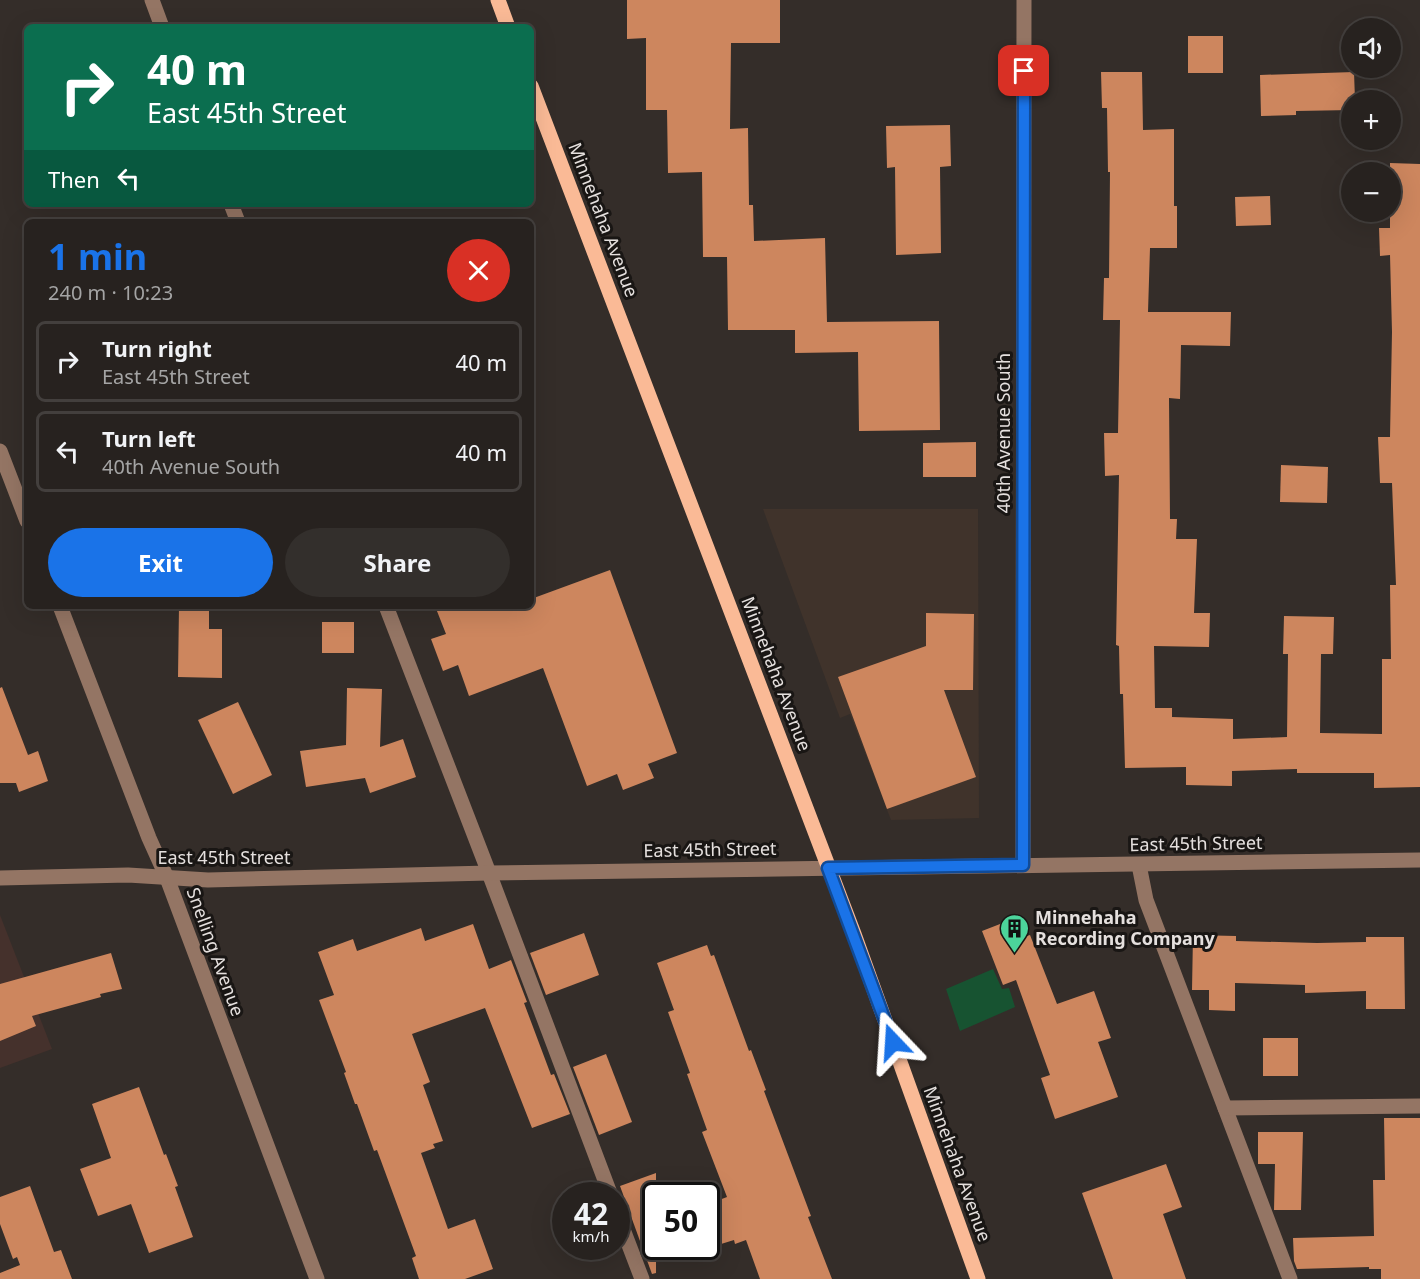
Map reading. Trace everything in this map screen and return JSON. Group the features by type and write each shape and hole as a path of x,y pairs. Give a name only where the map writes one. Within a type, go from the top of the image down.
{"main road":[{"path":"498,0 507,24"},
{"name":"Minnehaha Avenue","path":"534,94 858,945 978,1279"}],"street":[{"path":"152,0 161,24"},
{"name":"40th Avenue South","path":"1023,865 1024,0"},
{"path":"0,451 24,513"},
{"name":"Snelling Avenue","path":"61,609 149,838 167,878 317,1279"},
{"path":"387,609 606,1182"},
{"name":"East 45th Street","path":"0,878 128,875 208,880 489,873 1420,860"},
{"path":"1138,865 1146,900 1290,1279"},
{"path":"1225,1108 1420,1106"},
{"path":"630,1248 642,1279"}],"shaded area":[{"path":"763,509 978,509 979,818 891,820 850,714 840,718"},
{"path":"0,915 52,1049 0,1068"}],"green space":[{"path":"993,969 1002,989 1009,988 1015,1007 960,1031 946,989"}],"building":[{"path":"627,0 780,0 780,43 731,43 730,129 748,128 749,205 753,205 754,241 825,238 827,322 939,321 940,430 859,431 858,352 795,353 795,330 728,330 727,257 703,257 702,172 668,173 667,110 646,110 646,38 627,39"},
{"path":"1188,36 1223,36 1223,73 1188,73"},
{"path":"1101,72 1142,72 1143,130 1174,129 1174,206 1177,206 1177,248 1150,248 1148,312 1231,312 1230,346 1181,345 1180,399 1169,398 1170,519 1177,519 1176,539 1197,539 1194,613 1210,613 1209,647 1154,646 1155,708 1172,708 1172,717 1233,719 1233,739 1287,737 1288,654 1283,654 1284,616 1334,617 1333,654 1321,654 1320,733 1382,734 1382,659 1391,659 1390,585 1396,585 1392,483 1380,483 1378,437 1390,437 1392,332 1390,255 1380,256 1379,228 1390,228 1390,222 1401,222 1401,163 1420,164 1420,787 1374,788 1374,773 1297,773 1297,769 1232,771 1232,786 1186,785 1186,767 1125,768 1123,694 1120,694 1119,646 1116,645 1119,475 1105,476 1104,433 1118,433 1120,320 1103,320 1104,278 1109,278 1110,172 1108,172 1107,108 1102,108"},
{"path":"1341,72 1341,78 1354,78 1355,90 1341,90 1341,110 1296,111 1296,115 1261,116 1260,75"},
{"path":"950,125 951,166 940,167 941,253 896,255 895,167 887,168 886,126"},
{"path":"1270,196 1271,225 1236,226 1235,197"},
{"path":"976,442 976,477 923,477 923,443"},
{"path":"1281,465 1328,467 1327,503 1280,502"},
{"path":"610,570 677,753 648,764 654,778 623,790 617,774 587,786 543,668 469,696 458,665 443,671 431,639 446,634 436,609 534,609 534,598"},
{"path":"179,609 209,609 209,629 222,629 222,678 178,677"},
{"path":"926,613 974,614 973,690 944,690 976,777 887,809 838,677 926,646"},
{"path":"322,622 354,622 354,653 322,653"},
{"path":"2,687 28,755 38,751 48,781 19,792 16,783 0,783 0,688"},
{"path":"347,688 382,689 380,747 403,739 416,777 370,793 365,778 306,787 300,751 346,745"},
{"path":"238,702 272,775 233,794 198,720"},
{"path":"1013,919 1021,938 1030,935 1057,1004 1094,991 1111,1038 1098,1042 1118,1097 1055,1119 1041,1078 1050,1075 1016,980 1003,985 982,931"},
{"path":"473,924 489,969 511,960 527,1002 524,1003 551,1075 554,1074 570,1114 532,1128 485,1008 412,1034 430,1082 423,1085 443,1141 433,1144 435,1148 421,1153 448,1229 475,1219 493,1269 465,1279 419,1279 412,1258 416,1256 377,1150 374,1151 357,1104 355,1104 344,1073 346,1072 319,1000 334,995 318,952 353,939 357,951 421,928 425,941"},
{"path":"584,933 599,975 546,995 530,953"},
{"path":"1193,935 1236,936 1236,941 1317,943 1366,942 1366,937 1404,937 1405,1009 1366,1009 1366,991 1305,993 1305,985 1235,983 1235,1011 1209,1010 1209,990 1192,990"},
{"path":"707,945 711,956 714,955 749,1051 751,1050 766,1090 764,1091 811,1216 808,1217 832,1279 760,1279 746,1240 735,1244 734,1240 721,1244 720,1200 727,1197 702,1132 707,1130 668,1012 674,1010 657,963"},
{"path":"111,953 122,989 32,1016 36,1026 0,1041 0,984"},
{"path":"1263,1038 1298,1038 1298,1076 1263,1076"},
{"path":"606,1054 632,1122 599,1135 573,1067"},
{"path":"139,1087 178,1186 175,1187 193,1237 149,1253 131,1204 98,1216 80,1169 111,1158 92,1104"},
{"path":"1384,1118 1420,1118 1420,1279 1381,1279 1381,1269 1369,1269 1369,1267 1297,1269 1294,1261 1293,1238 1374,1236 1373,1180 1385,1180"},
{"path":"1258,1132 1303,1132 1301,1210 1274,1210 1275,1164 1258,1164"},
{"path":"1166,1164 1182,1207 1163,1214 1186,1279 1113,1279 1082,1193"},
{"path":"656,1173 656,1182 642,1182 642,1246 630,1214 630,1182"},
{"path":"30,1186 54,1252 61,1250 72,1279 0,1279 0,1273 20,1265 17,1257 13,1259 0,1224 0,1197"},
{"path":"647,1260 656,1260 656,1273 652,1274"}],"place":[{"name":"Minnehaha Recording Company","path":"1014,954"}],"route":[{"path":"893,1042 828,868 1023,865 1024,71"}]}
